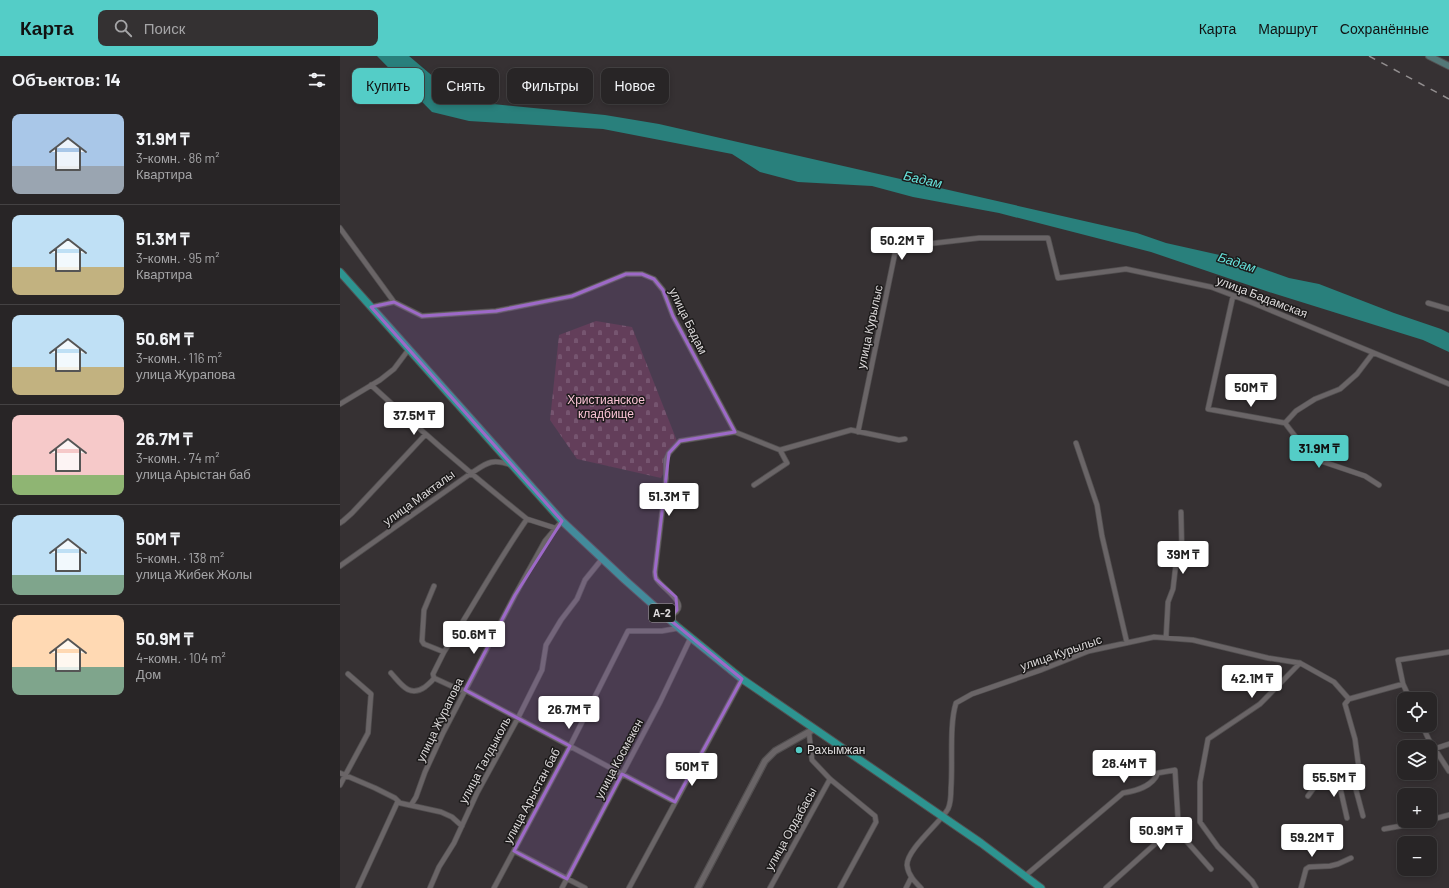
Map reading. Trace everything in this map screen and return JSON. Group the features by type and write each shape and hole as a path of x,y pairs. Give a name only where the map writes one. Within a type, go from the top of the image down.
{"highway":[{"name":"A-2","path":"340,272 562,521 679,628 742,679 812,731 981,843 1041,888"}],"main road":[{"path":"1429,56 1449,66"}],"street":[{"path":"340,228 394,302 371,307"},
{"name":"улица Курылыс","path":"858,432 896,253 927,244 979,238 1048,238 1058,278"},
{"name":"улица Бадамская","path":"1058,278 1126,269 1211,287 1449,384"},
{"name":"улица Бадам","path":"394,302 422,316 496,311 572,296 626,274 642,274 654,279 663,290 673,316 735,432"},
{"path":"1233,296 1208,409 1285,423 1312,458 1365,476 1379,484"},
{"path":"1428,303 1449,309"},
{"path":"340,404 380,380 394,369 409,349"},
{"path":"1285,423 1296,411 1315,399 1340,389 1357,374 1373,353"},
{"path":"372,385 425,435 470,474 527,519 555,528"},
{"path":"667,617 674,615 678,605 676,598 656,579 655,572 666,479 666,460 669,453 680,441 735,432 780,450 851,430 899,440 905,439"},
{"path":"340,523 348,517 425,435"},
{"path":"1076,443 1097,505 1102,536 1127,643"},
{"path":"754,485 787,463 780,450"},
{"name":"улица Макталы","path":"340,566 488,462 501,462 515,467"},
{"path":"1166,638 1168,602 1173,589 1176,563 1182,556 1181,512"},
{"path":"434,678 433,674 444,652 485,587 502,555 527,519"},
{"name":"улица Журапова","path":"411,805 416,797 425,772 443,733 515,594 545,541 562,521"},
{"name":"улица Талдыколь","path":"430,888 477,793 518,718 542,670 546,645 561,620 577,600 585,580 602,559"},
{"path":"434,586 424,610 422,641 424,644 444,652"},
{"name":"улица Арыстан баб","path":"494,888 570,746 628,631 662,631 679,628"},
{"name":"улица Космекен","path":"562,888 660,702 691,637"},
{"name":"улица Курылыс","path":"941,817 948,808 951,799 953,713 956,703 972,694 1089,651 1154,637 1193,640 1268,658 1300,663 1334,682 1349,699"},
{"path":"1407,692 1403,684 1398,660 1449,652"},
{"path":"1256,888 1252,881 1218,847 1200,822 1200,782 1203,763 1208,739 1260,704 1300,663"},
{"path":"391,673 408,690 414,692 419,691 434,678"},
{"path":"340,784 342,774 351,766 368,734 371,694 348,674"},
{"path":"434,678 460,690 465,690 675,802"},
{"path":"629,888 742,679"},
{"path":"1308,796 1321,778 1359,769 1355,739 1345,704 1349,699 1403,684"},
{"path":"698,888 765,761 775,751 812,731 812,760 830,779 875,816 876,822 840,888"},
{"path":"1437,748 1449,744"},
{"path":"1437,753 1449,771"},
{"path":"1025,876 1123,793 1139,790 1155,780 1158,773 1175,770 1178,819 1174,827 1106,888"},
{"path":"1351,771 1363,816"},
{"path":"342,774 375,788 400,803 441,812 452,817 462,826"},
{"path":"1338,774 1347,818"},
{"name":"улица Ордабасы","path":"770,888 830,779"},
{"path":"358,888 398,801"},
{"path":"1437,819 1449,815"},
{"path":"921,888 911,878 907,865 912,854 929,830 941,817"},
{"path":"1174,827 1211,869"},
{"path":"1384,829 1397,827"},
{"path":"514,851 585,888"},
{"path":"1301,888 1306,870 1309,867 1330,866 1351,858"},
{"path":"906,888 911,878"}],"highlighted area":[{"path":"626,274 642,274 654,279 663,290 673,316 735,432 680,441 669,453 655,572 656,579 676,597 677,610 669,619 742,679 675,802 622,774 567,879 514,851 570,746 465,690 515,595 562,521 371,307 394,302 422,316 496,311 572,296"}],"green space":[{"name":"Христианское кладбище","path":"596,321 632,327 677,441 661,478 577,459 550,420 559,335"}],"water":[{"path":"377,56 409,56 423,68 389,68"},
{"name":"Бадам","path":"424,69 432,76 432,104 494,104 605,115 659,124 1137,233 1166,243 1233,258 1289,278 1319,284 1394,313 1441,329 1449,333 1449,352 1423,340 1269,292 1151,252 999,213 913,197 872,186 798,182 760,172 732,154 603,129 469,121 432,112 424,104"}],"railway":[{"path":"1369,56 1449,99"}],"place":[{"name":"Рахымжан","path":"799,750"}]}
